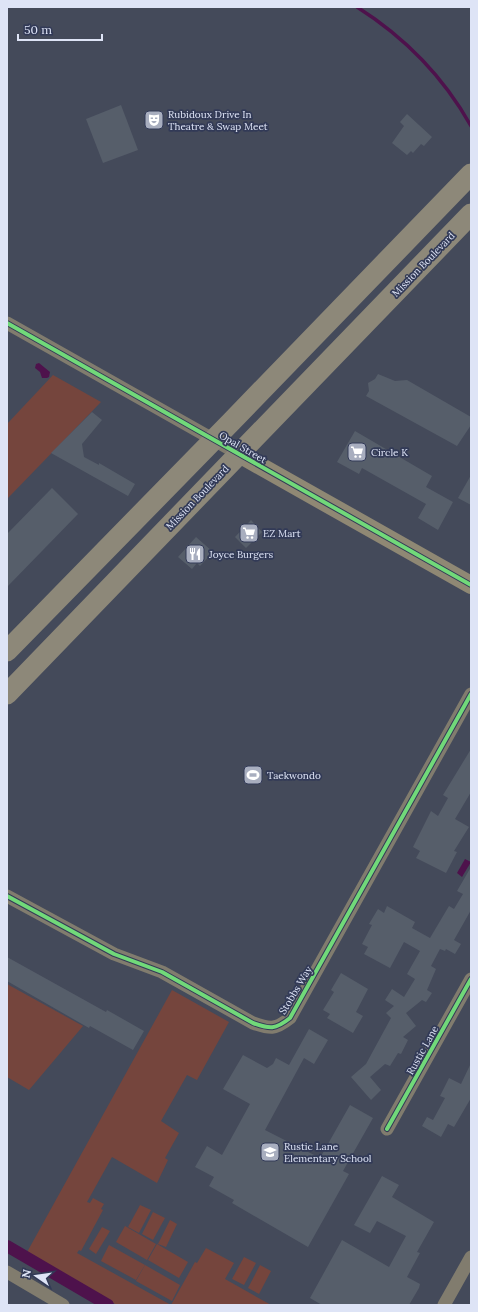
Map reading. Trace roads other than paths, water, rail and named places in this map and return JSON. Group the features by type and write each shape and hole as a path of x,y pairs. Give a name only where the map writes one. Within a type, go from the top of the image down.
{"main road":[{"path":"7,651 471,174"},
{"name":"Mission Boulevard","path":"7,694 471,214"}],"street":[{"name":"Opal Street","path":"8,326 471,584"},
{"name":"Stobbs Way","path":"7,896 114,954 162,972 253,1023 269,1028 281,1025 290,1018 471,694"},
{"name":"Rustic Lane","path":"387,1129 471,979"},
{"path":"444,1305 471,1257"},
{"path":"7,1272 63,1305"}],"waterway":[{"path":"357,7 392,32 422,59 448,91 471,126"},
{"path":"7,1246 108,1305"}],"place":[{"name":"Rubidoux Drive In Theatre & Swap Meet","path":"154,120"},
{"name":"Circle K","path":"357,452"},
{"name":"EZ Mart","path":"249,533"},
{"name":"Joyce Burgers","path":"195,554"},
{"name":"Taekwondo","path":"253,775"},
{"name":"Rustic Lane Elementary School","path":"270,1152"}]}
